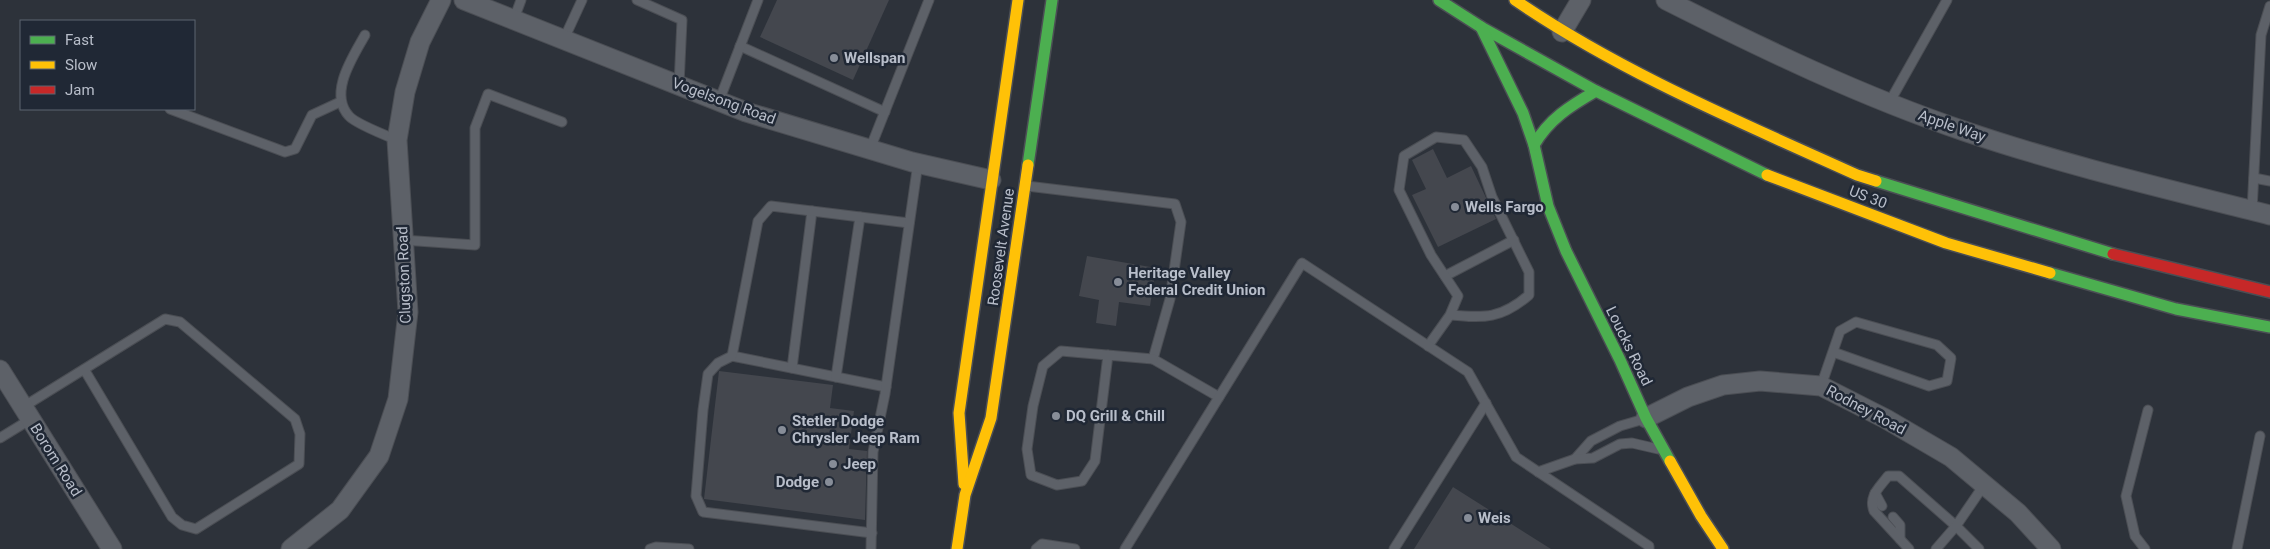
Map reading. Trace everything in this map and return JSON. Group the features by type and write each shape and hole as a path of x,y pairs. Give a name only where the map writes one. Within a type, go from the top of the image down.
{"main road":[{"name":"Roosevelt Avenue","path":"965,495 959,414 997,185 1018,0"},
{"name":"Roosevelt Avenue","path":"957,549 965,495 991,418 1052,0"},
{"name":"US 30","path":"1439,0 1481,27 1596,92 1758,171 1946,243 2176,309 2270,327"},
{"name":"US 30","path":"1514,0 1562,32 1662,86 1857,175 2138,261 2270,292"},
{"name":"Loucks Road","path":"1481,27 1523,113 1534,144 1548,206 1566,251 1620,360 1646,418 1701,516 1723,549"},
{"path":"1534,144 1544,128 1562,109 1596,92"},
{"path":"989,347 996,385"}],"street":[{"name":"Clugston Road","path":"292,549 340,510 379,456 398,399 408,312 397,140 405,92 418,50 441,0"},
{"name":"Vogelsong Road","path":"464,0 746,112 997,185"},
{"path":"1562,32 1581,0"},
{"name":"Apple Way","path":"1666,0 1750,42 1889,103 1964,131 2091,171 2261,213"},
{"name":"Borom Road","path":"0,370 112,549"},
{"name":"Rodney Road","path":"1646,418 1688,397 1722,385 1760,380 1821,386 1886,419 1951,457 2018,513 2051,549"}],"lane":[{"path":"514,19 521,0"},
{"path":"564,39 582,0"},
{"path":"637,0 682,20 679,85"},
{"path":"719,101 758,0"},
{"path":"870,149 929,0"},
{"path":"1889,103 1947,0"},
{"path":"2261,213 2254,178 2261,35 2270,6"},
{"path":"365,35 344,75 340,102 349,118 397,140"},
{"path":"740,46 885,112"},
{"path":"2260,46 2270,48"},
{"path":"403,240 475,245 475,128 488,94 562,122"},
{"path":"173,110 285,152 295,149 312,115 340,102"},
{"path":"1428,346 1450,315 1458,296 1431,255 1399,190 1404,156 1436,137 1464,140 1482,167 1492,196 1529,272 1529,295 1512,310 1481,317 1450,315"},
{"path":"871,549 873,452 886,387 918,163"},
{"path":"2254,178 2270,181"},
{"path":"1025,186 1175,204 1182,222 1170,299 1153,359"},
{"path":"732,356 758,220 771,206 909,223"},
{"path":"792,368 812,211"},
{"path":"836,377 860,217"},
{"path":"1445,276 1514,240"},
{"path":"1125,549 1302,263 1468,372 1516,458 1649,546 1649,549"},
{"path":"0,438 27,413 84,369 165,319 180,322 295,419 300,434 298,464 196,529 182,525 172,518 84,369"},
{"path":"1821,386 1840,331 1856,322 1936,345 1951,358 1947,381 1929,386 1833,352"},
{"path":"1108,356 1095,461 1082,481 1058,485 1031,475 1027,450 1032,406 1043,366 1061,351 1153,359 1219,397"},
{"path":"872,533 703,512 696,496 702,410 708,374 718,363 732,356 886,387"},
{"path":"1394,549 1486,403"},
{"path":"2145,549 2135,536 2126,496 2148,410"},
{"path":"1575,459 1591,440 1620,426 1646,418"},
{"path":"2237,549 2260,436"},
{"path":"1538,472 1575,459 1593,458 1620,444 1632,443 1665,450"},
{"path":"1909,549 1874,511 1872,505 1876,493 1888,476 1899,476 1979,549"},
{"path":"1936,549 1956,526 1984,485"},
{"path":"1876,493 1882,506"},
{"path":"1893,517 1900,525 1900,539"},
{"path":"1036,549 1042,544 1074,549"},
{"path":"650,549 656,547 689,549"}],"building":[{"name":"Wellspan","path":"777,0 889,0 853,80 760,37"},
{"name":"Wells Fargo","path":"1433,149 1447,178 1471,166 1496,219 1438,247 1412,195 1426,189 1412,160"},
{"name":"Heritage Valley Federal Credit Union","path":"1087,256 1156,268 1150,306 1119,302 1116,326 1096,323 1099,300 1079,296"},
{"name":"Stetler Dodge Chrysler Jeep Ram","path":"719,371 833,385 830,408 854,411 849,449 867,451 865,520 704,499"},
{"name":"Weis","path":"1453,487 1551,549 1414,549"}],"traffic: fast":[{"path":"1028,165 1052,0"},
{"path":"1439,0 1481,27 1596,91 1767,175"},
{"path":"1481,27 1523,113 1534,145 1548,206 1566,251 1620,360 1646,418 1670,461"},
{"path":"1534,145 1553,120 1577,102 1596,91"},
{"path":"1876,181 2113,254"},
{"path":"2050,273 2176,309 2270,327"}],"traffic: slow":[{"path":"964,484 959,413 1018,0"},
{"path":"1515,0 1597,51 1682,95 1857,175 1876,181"},
{"path":"957,549 965,495 991,418 1028,165"},
{"path":"1767,175 1946,243 2050,273"},
{"path":"1670,461 1701,516 1723,549"}],"traffic: jam":[{"path":"2113,254 2270,292"}],"place":[{"name":"Wellspan","path":"834,58"},
{"name":"Wells Fargo","path":"1455,207"},
{"name":"Heritage Valley Federal Credit Union","path":"1118,282"},
{"name":"DQ Grill & Chill","path":"1056,416"},
{"name":"Stetler Dodge Chrysler Jeep Ram","path":"782,430"},
{"name":"Jeep","path":"833,464"},
{"name":"Dodge","path":"829,482"},
{"name":"Weis","path":"1468,518"}]}
